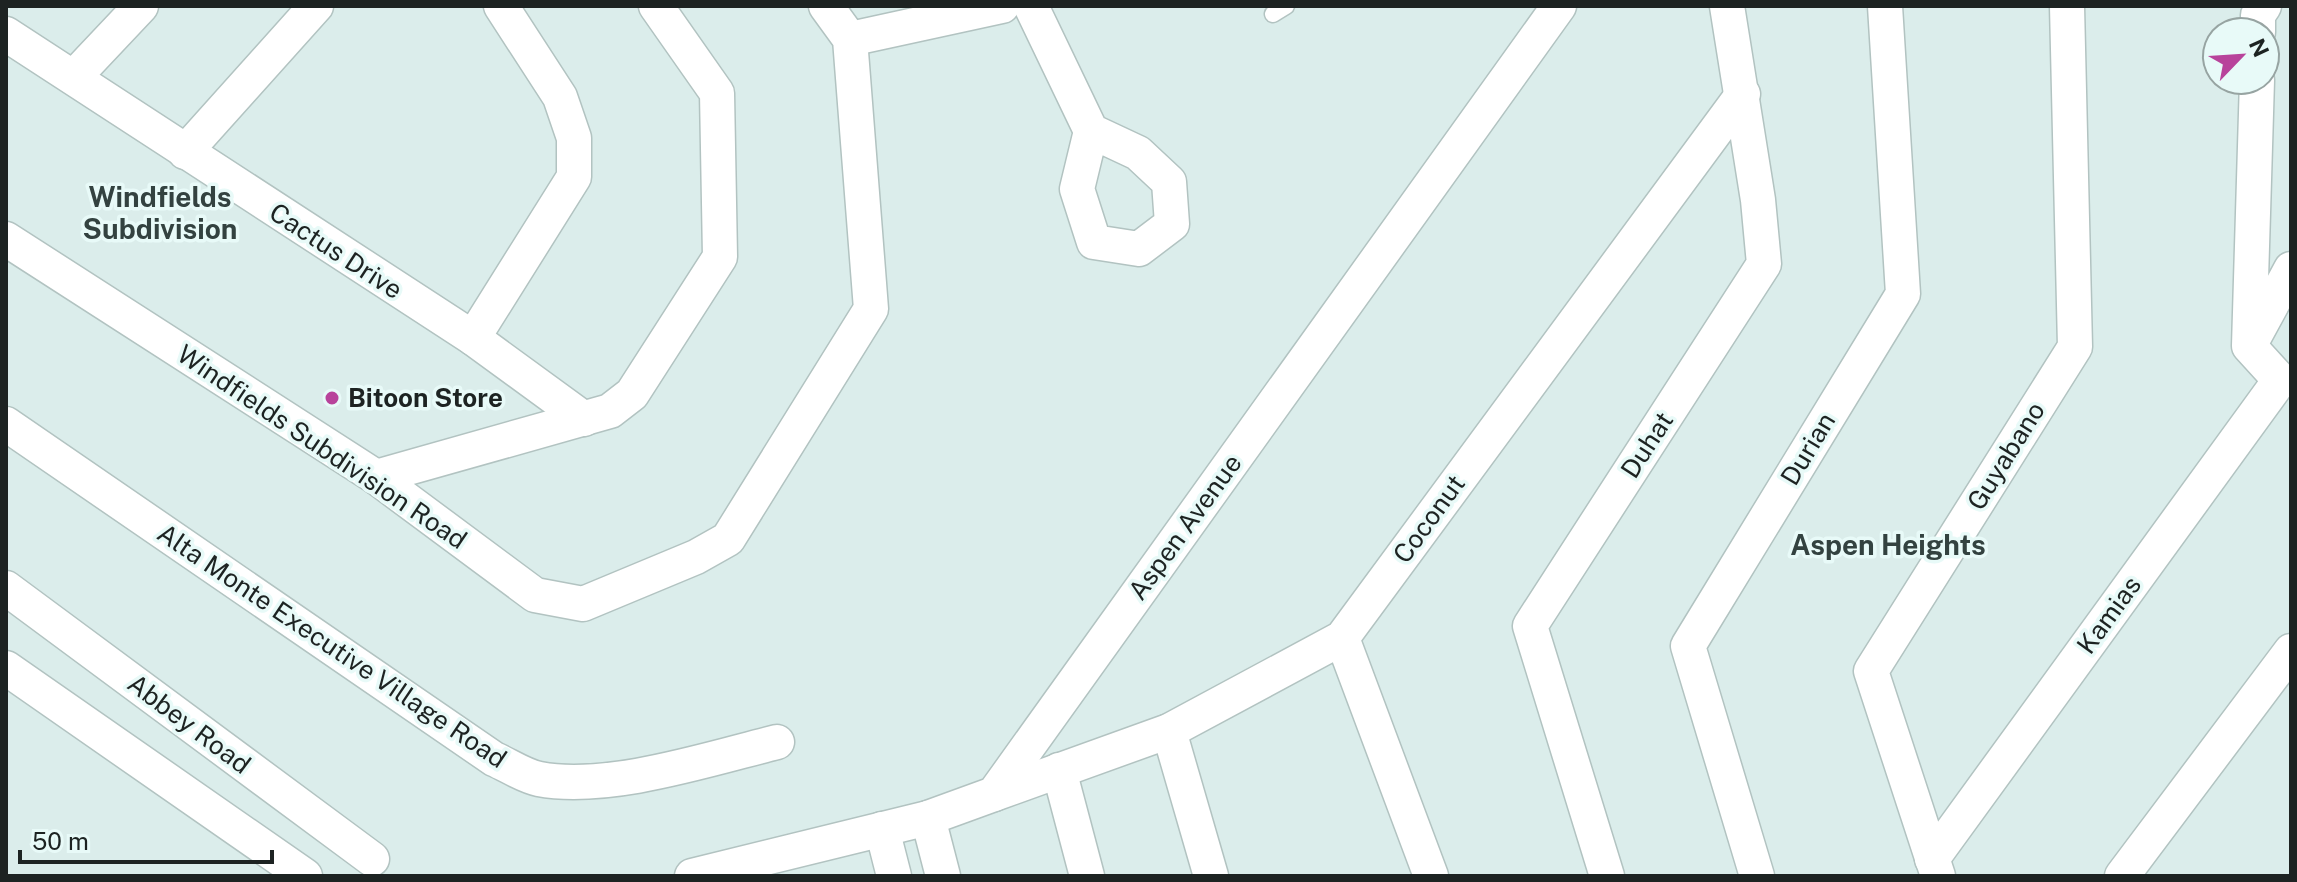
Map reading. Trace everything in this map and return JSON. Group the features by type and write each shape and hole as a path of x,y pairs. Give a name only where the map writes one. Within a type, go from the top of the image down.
{"street":[{"path":"74,77 141,6"},
{"path":"185,152 316,6"},
{"path":"473,338 574,177 574,138 560,97 501,6"},
{"path":"376,477 610,411 632,394 720,257 717,93 656,6"},
{"path":"826,6 850,39 1002,6"},
{"path":"1031,6 1091,131"},
{"name":"Aspen Avenue","path":"994,794 1559,6"},
{"name":"Duhat","path":"1607,876 1530,626 1764,264 1743,94 1727,6"},
{"name":"Durian","path":"1757,876 1688,646 1903,294 1885,6"},
{"name":"Guyabano","path":"1935,868 1871,671 2075,347 2067,6"},
{"name":"Cactus Drive","path":"6,34 473,338 584,419"},
{"name":"Windfields Subdivision Road","path":"6,239 376,477 535,595 583,604 696,557 728,539 871,309 850,39"},
{"name":"Coconut","path":"994,794 1169,731 1342,638 1743,94"},
{"path":"2257,96 2249,346 2286,381"},
{"path":"2249,346 2291,269"},
{"name":"Kamias","path":"1935,868 2286,381"},
{"name":"Alta Monte Executive Village Road","path":"6,424 494,759 536,779 582,783 675,767 777,742"},
{"name":"Abbey Road","path":"6,588 372,859"},
{"path":"1342,638 1431,876"},
{"path":"2122,876 2291,651"},
{"path":"6,668 305,876"},
{"path":"1169,731 1211,876"},
{"path":"1059,770 1087,876"},
{"path":"692,876 763,867 882,829 928,818 994,794"},
{"path":"928,818 943,876"},
{"path":"882,829 894,876"}],"place":[{"name":"Bitoon Store","path":"332,398"}],"district":[{"name":"Windfields Subdivision","path":"160,213"},
{"name":"Aspen Heights","path":"1888,545"}]}
